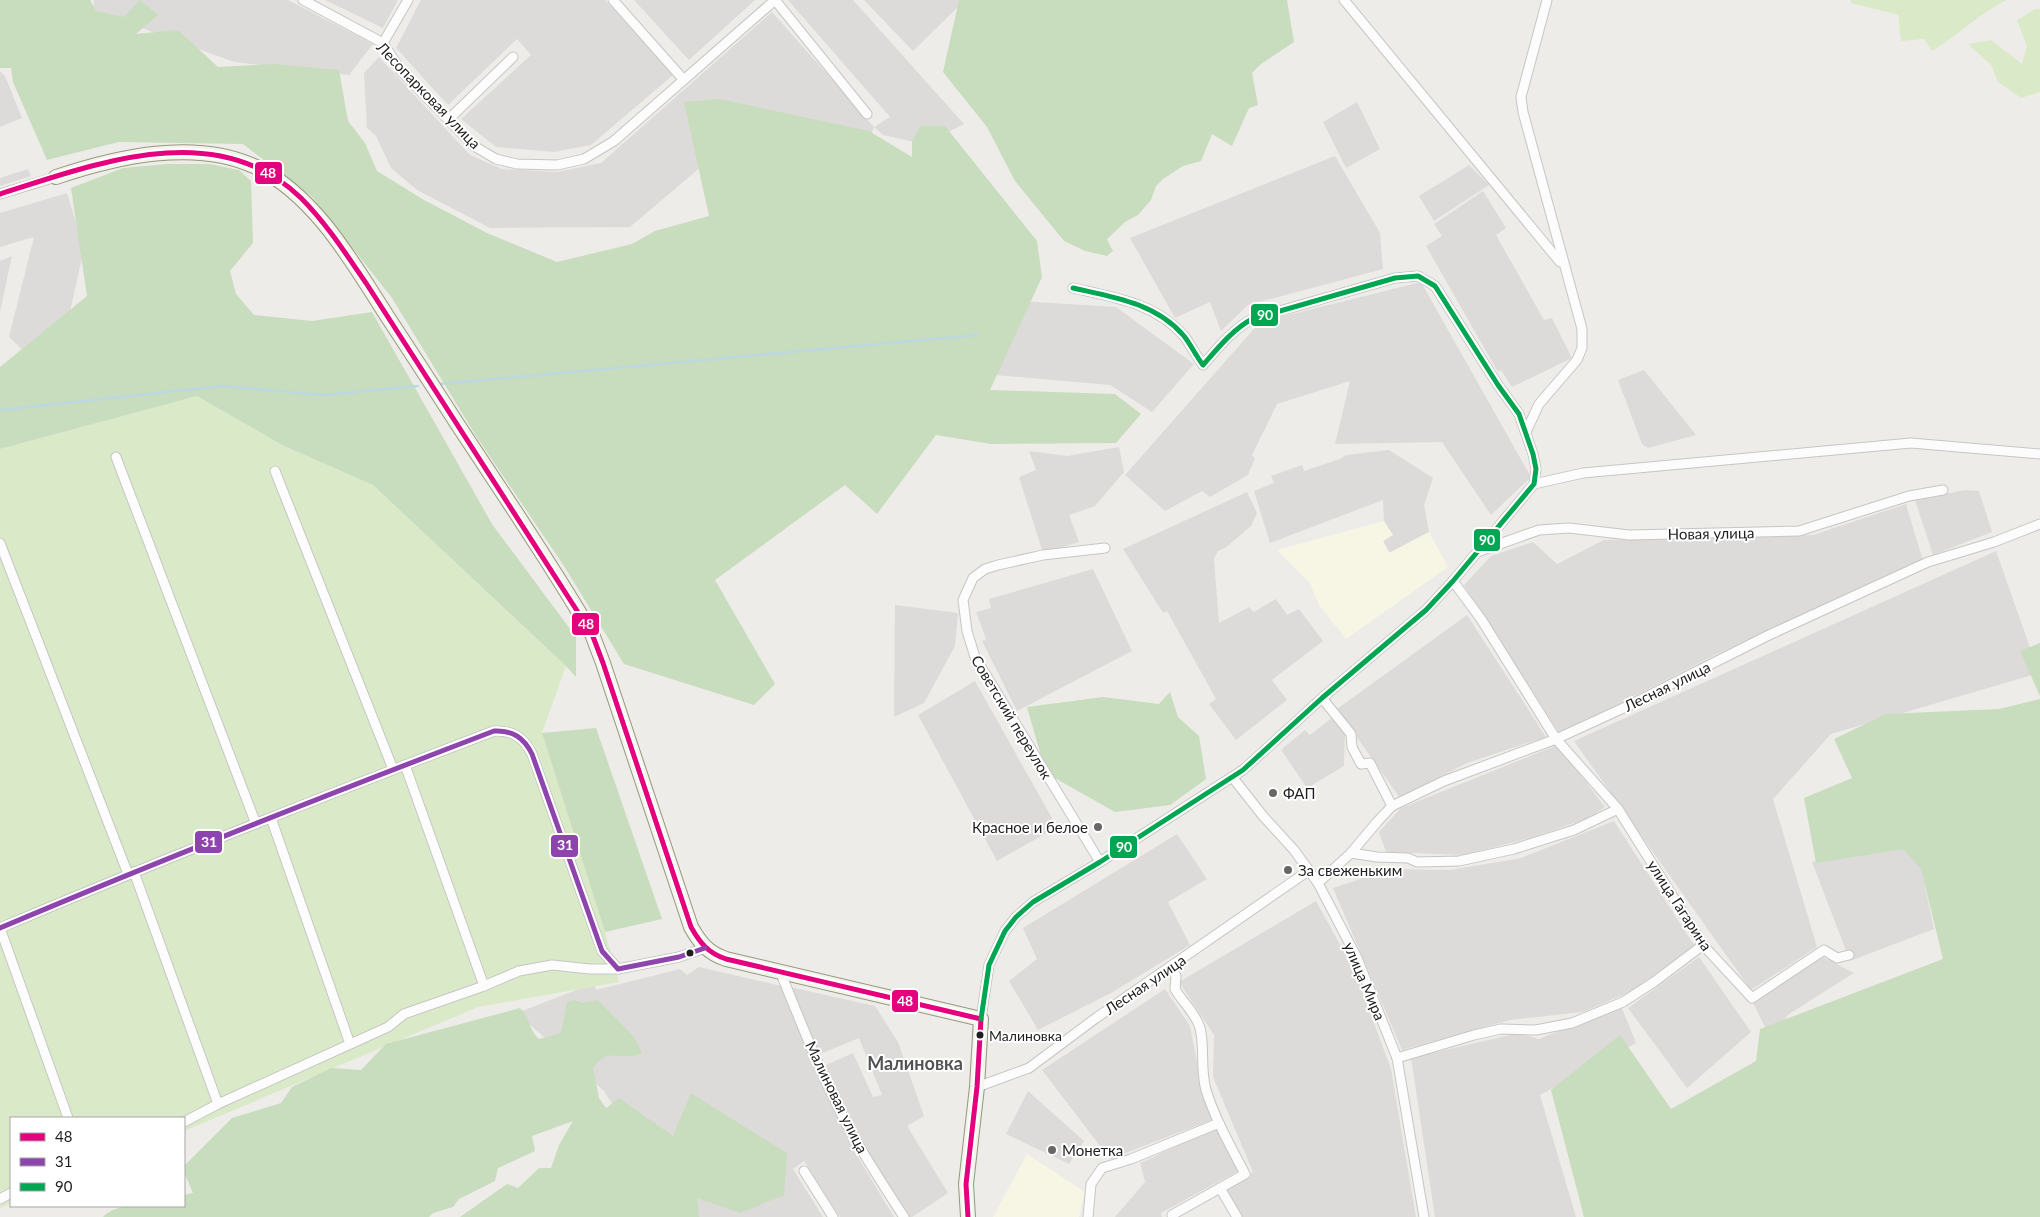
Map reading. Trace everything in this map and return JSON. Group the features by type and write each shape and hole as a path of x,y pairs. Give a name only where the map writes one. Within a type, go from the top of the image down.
{"street":[{"name":"Лесопарковая улица","path":"303,0 383,43 401,71 474,146 496,159 517,164 557,165 584,159 614,141 775,0"},
{"path":"383,43 408,0"},
{"path":"613,0 683,79"},
{"path":"775,0 867,114"},
{"path":"1344,0 1563,265"},
{"path":"1526,432 1539,404 1577,360 1582,348 1582,329 1563,265 1523,112 1521,97 1547,0"},
{"path":"449,119 513,57"},
{"path":"0,194 120,158 160,154 205,153 243,162 267,173 301,198 317,216 366,283 592,634 604,663 691,927 704,948 726,959 981,1019"},
{"path":"968,1217 966,1184 977,1087 981,1019 989,965 1005,931 1016,917 1033,902 1233,778 1322,698 1414,620 1453,581 1534,484 1536,470 1519,414 1498,385 1436,286 1418,276 1395,278 1252,319 1242,324 1202,365 1184,336 1158,313 1137,304 1073,288"},
{"path":"1534,484 1583,473 1911,443 2040,454"},
{"path":"116,457 256,824"},
{"path":"276,471 393,769"},
{"name":"Новая улица","path":"1476,552 1539,530 1569,528 1629,535 1799,531 1910,496 1943,490"},
{"name":"Лесная улица","path":"1318,883 1351,853 1392,806 1444,781 1556,739 1630,705 1769,635 1874,589 1928,562 1994,542 2040,524"},
{"path":"0,543 131,873 218,1104"},
{"name":"Советский переулок","path":"1100,862 975,657 967,631 963,600 973,578 985,569 1043,556 1105,548"},
{"name":"улица Гагарина","path":"1453,581 1481,619 1556,739 1618,809 1703,945 1752,998 1824,950 1837,958 1849,955"},
{"path":"1322,698 1351,734 1352,747 1361,764 1370,763 1392,806"},
{"path":"68,1117 0,928 131,873 494,731 506,730 524,741 532,754 542,778 596,938 602,951 618,969"},
{"path":"406,765 484,986"},
{"name":"улица Мира","path":"1233,778 1263,816 1294,850 1318,883 1358,958 1397,1058 1424,1217"},
{"path":"1351,853 1377,857 1408,858 1417,862 1459,861 1514,849 1574,830 1618,809"},
{"path":"271,818 350,1044"},
{"name":"Лесная улица","path":"977,1087 1030,1068 1096,1018 1308,871"},
{"path":"1397,1058 1501,1029 1536,1030 1572,1023 1623,1002 1654,982 1703,945"},
{"path":"185,1121 218,1104 388,1027 404,1014 484,986 519,971 552,965 590,970 618,969 679,957 704,948"},
{"path":"1171,966 1176,976 1175,989 1193,1012 1200,1030 1202,1073 1206,1090 1219,1123 1245,1174 1172,1215"},
{"name":"Малиновая улица","path":"780,971 816,1059 844,1118 870,1164 904,1217"},
{"path":"1088,1217 1091,1184 1102,1168 1131,1159 1219,1123"},
{"path":"804,1171 833,1217"},
{"path":"1220,1188 1237,1217"}],"shaded area":[{"path":"94,0 288,0 373,44 349,75 234,62 93,10"},
{"path":"325,0 398,0 383,28"},
{"path":"421,0 605,0 673,75 591,145 554,152 496,147 461,119 531,55 517,39 448,105 396,48"},
{"path":"634,0 755,0 689,60"},
{"path":"788,0 853,0 964,124 924,144 883,135 874,127 890,117"},
{"path":"864,0 965,0 913,51"},
{"path":"772,12 874,127 864,153 735,138 630,227 490,228 417,190 391,168 376,136 367,128 364,73 379,57 470,155 502,169 557,172 601,163"},
{"path":"0,71 5,76 22,118 0,127"},
{"path":"1357,102 1380,149 1346,168 1323,122"},
{"path":"1335,156 1380,233 1383,269 1248,305 1221,331 1210,302 1175,318 1130,238"},
{"path":"1469,165 1489,185 1434,221 1419,196"},
{"path":"28,169 31,176 0,186 0,178"},
{"path":"1483,191 1506,228 1496,235 1544,320 1552,318 1572,358 1512,387 1501,370 1498,372 1426,246 1442,236 1434,224"},
{"path":"67,193 84,249 62,347 28,355 9,337 34,237 0,247 0,213"},
{"path":"12,256 0,312 0,261"},
{"path":"1421,282 1531,477 1491,515 1442,442 1335,444 1350,381 1277,404 1252,455 1255,458 1248,475 1210,497 1202,491 1165,511 1125,475 1260,322"},
{"path":"1018,301 1116,307 1194,364 1152,412 1110,385 984,374"},
{"path":"1644,370 1696,435 1648,448 1642,444 1618,380"},
{"path":"1119,447 1124,472 1095,506 1069,515 1079,542 1043,553 1019,477 1036,470 1029,451 1067,456"},
{"path":"1389,450 1433,478 1424,505 1429,532 1390,553 1383,541 1392,535 1384,521 1383,500 1270,543 1254,491 1274,483 1271,476 1302,465 1304,471 1340,459 1346,455"},
{"path":"1965,490 1979,491 1992,532 1933,555 1915,500"},
{"path":"1247,492 1257,513 1251,526 1225,548 1218,551 1214,559 1219,623 1249,607 1254,612 1276,599 1287,615 1299,609 1323,641 1272,680 1287,700 1236,740 1209,704 1216,699 1167,611 1163,613 1123,549"},
{"path":"1906,504 1923,561 1715,655 1560,734 1464,585 1491,556 1533,542 1557,564 1604,540 1813,535"},
{"path":"1384,521 1393,535 1383,541 1389,553 1429,532 1448,567 1346,639 1319,605 1310,583 1277,550"},
{"path":"1996,551 2039,673 1831,734 1773,799 1817,947 1751,990 1574,741"},
{"path":"1093,569 1132,651 1017,711 982,641 986,639 976,612 991,608 989,599"},
{"path":"895,605 958,613 955,646 924,703 894,717"},
{"path":"1467,615 1546,737 1467,763 1400,798 1337,709"},
{"path":"975,681 1057,827 997,861 918,715"},
{"path":"1333,717 1345,733 1344,766 1307,788 1282,751 1283,748 1305,730 1310,735"},
{"path":"1555,746 1561,749 1605,807 1589,818 1530,838 1464,855 1386,852 1379,832 1401,808"},
{"path":"1614,821 1694,945 1632,991 1583,1012 1510,1020 1402,1050 1333,888 1390,869 1450,870 1521,858"},
{"path":"1177,834 1207,879 1168,902 1190,945 1111,993 1038,1030 1009,981 1037,959 1023,928"},
{"path":"1914,834 1934,929 1850,961 1812,862"},
{"path":"1316,901 1355,972 1391,1069 1416,1217 1242,1217 1226,1188 1253,1172 1213,1077 1214,1035 1179,982"},
{"path":"1821,956 1854,973 1789,1014 1770,1037 1753,1003"},
{"path":"1699,957 1751,1032 1687,1088 1628,1008"},
{"path":"699,967 781,986 818,1076 856,1154 894,1217 840,1217 804,1161 793,1169 823,1217 682,1217 604,1091 517,1013 594,983 596,990 680,969 687,975"},
{"path":"790,987 875,1006 898,1042 924,1116 907,1126 948,1193 912,1217 906,1217 867,1151 824,1066 853,1053 873,1097 882,1095 859,1038 818,1055"},
{"path":"1165,989 1190,1026 1203,1094 1214,1119 1110,1159 1042,1070"},
{"path":"1621,1006 1636,1043 1540,1095 1576,1217 1435,1217 1411,1058 1518,1033 1539,1039"},
{"path":"1028,1091 1084,1141 1069,1164 1006,1134"},
{"path":"1216,1128 1238,1171 1161,1213 1162,1217 1115,1217 1145,1182 1140,1163"},
{"path":"1027,1154 1085,1192 1079,1217 993,1217"}],"green space":[{"path":"0,0 90,0 96,11 124,17 140,0 158,15 136,34 178,30 218,67 274,64 339,70 348,121 365,143 377,171 424,200 487,233 557,262 632,244 655,231 709,216 684,102 719,99 869,131 912,157 912,141 920,126 945,126 1037,241 1042,277 990,390 1115,394 1141,414 1116,443 991,444 936,435 877,514 845,485 715,580 775,684 754,705 624,664 564,566 476,436 392,298 312,197 243,144 119,142 47,160 13,82 11,68 0,68"},
{"path":"959,0 1287,0 1294,42 1261,64 1252,73 1258,105 1249,108 1232,146 1212,134 1201,161 1183,166 1163,179 1156,186 1151,200 1138,215 1125,222 1107,239 1113,251 1107,256 1085,251 1064,241 1015,181 987,127 943,72"},
{"path":"1851,0 2007,0 1987,11 1932,51 1924,39 1901,41 1898,15 1851,3"},
{"path":"2035,9 2040,9 2040,92 2021,98 1998,82 1991,65 1968,44 1991,40 2022,64 2027,46 2017,20"},
{"path":"167,164 209,164 239,170 251,181 253,243 230,271 236,294 254,315 312,321 372,312 492,524 576,637 576,677 373,485 282,445 197,396 0,449 0,367 87,296 71,188 123,168"},
{"path":"197,396 282,445 373,485 566,666 542,733 619,982 478,1007 185,1131 185,1117 10,1117 10,1203 0,1208 0,449"},
{"path":"2040,643 2040,696 2020,651"},
{"path":"1170,692 1178,717 1199,736 1206,779 1170,805 1115,812 1046,773 1027,707 1103,697 1159,704"},
{"path":"2040,699 2040,1217 1584,1217 1551,1090 1620,1035 1671,1109 1756,1061 1760,1029 1943,959 1921,869 1903,849 1816,863 1804,798 1852,778 1834,739 1886,714 1999,709"},
{"path":"596,728 662,919 605,932 542,733"},
{"path":"575,1000 583,1003 598,1000 634,1037 642,1053 634,1056 604,1057 593,1068 599,1098 606,1108 619,1098 673,1136 691,1093 787,1153 784,1195 740,1213 697,1198 699,1217 460,1217 507,1184 518,1188 539,1168 551,1168 559,1145 573,1121 532,1136 535,1151 498,1168 495,1181 459,1199 453,1207 433,1213 429,1217 103,1217 110,1212 124,1207 185,1207 185,1195 193,1193 185,1174 185,1165 232,1118 281,1103 292,1087 331,1068 361,1070 386,1044 520,1008 539,1039 561,1033 567,1002"}],"waterway":[{"path":"439,384 977,335"},
{"path":"0,410 223,386 323,395 418,386"}],"transit line":[{"name":"48","path":"0,194 75,170 115,160 155,154 194,153 232,159 268,173 301,198 319,218 366,283 592,634 691,927 701,943 714,954 726,959 981,1019 977,1087 966,1184 968,1217"},
{"name":"90","path":"981,1019 989,965 1005,931 1016,917 1033,902 1100,862 1243,770 1322,698 1426,610 1453,581 1534,484 1536,469 1533,454 1519,414 1498,385 1435,286 1418,276 1395,278 1252,319 1232,334 1203,365 1184,336 1160,316 1118,298 1073,288"},
{"name":"31","path":"0,928 308,803 494,731 501,731 517,736 532,754 602,951 618,969 679,957 705,948"}],"place":[{"name":"ФАП","path":"1273,793"},
{"name":"Красное и белое","path":"1098,827"},
{"name":"За свеженьким","path":"1288,870"},
{"name":"Малиновка","path":"980,1035"},
{"name":"Монетка","path":"1052,1150"}],"district":[{"name":"Малиновка","path":"915,1063"}]}
